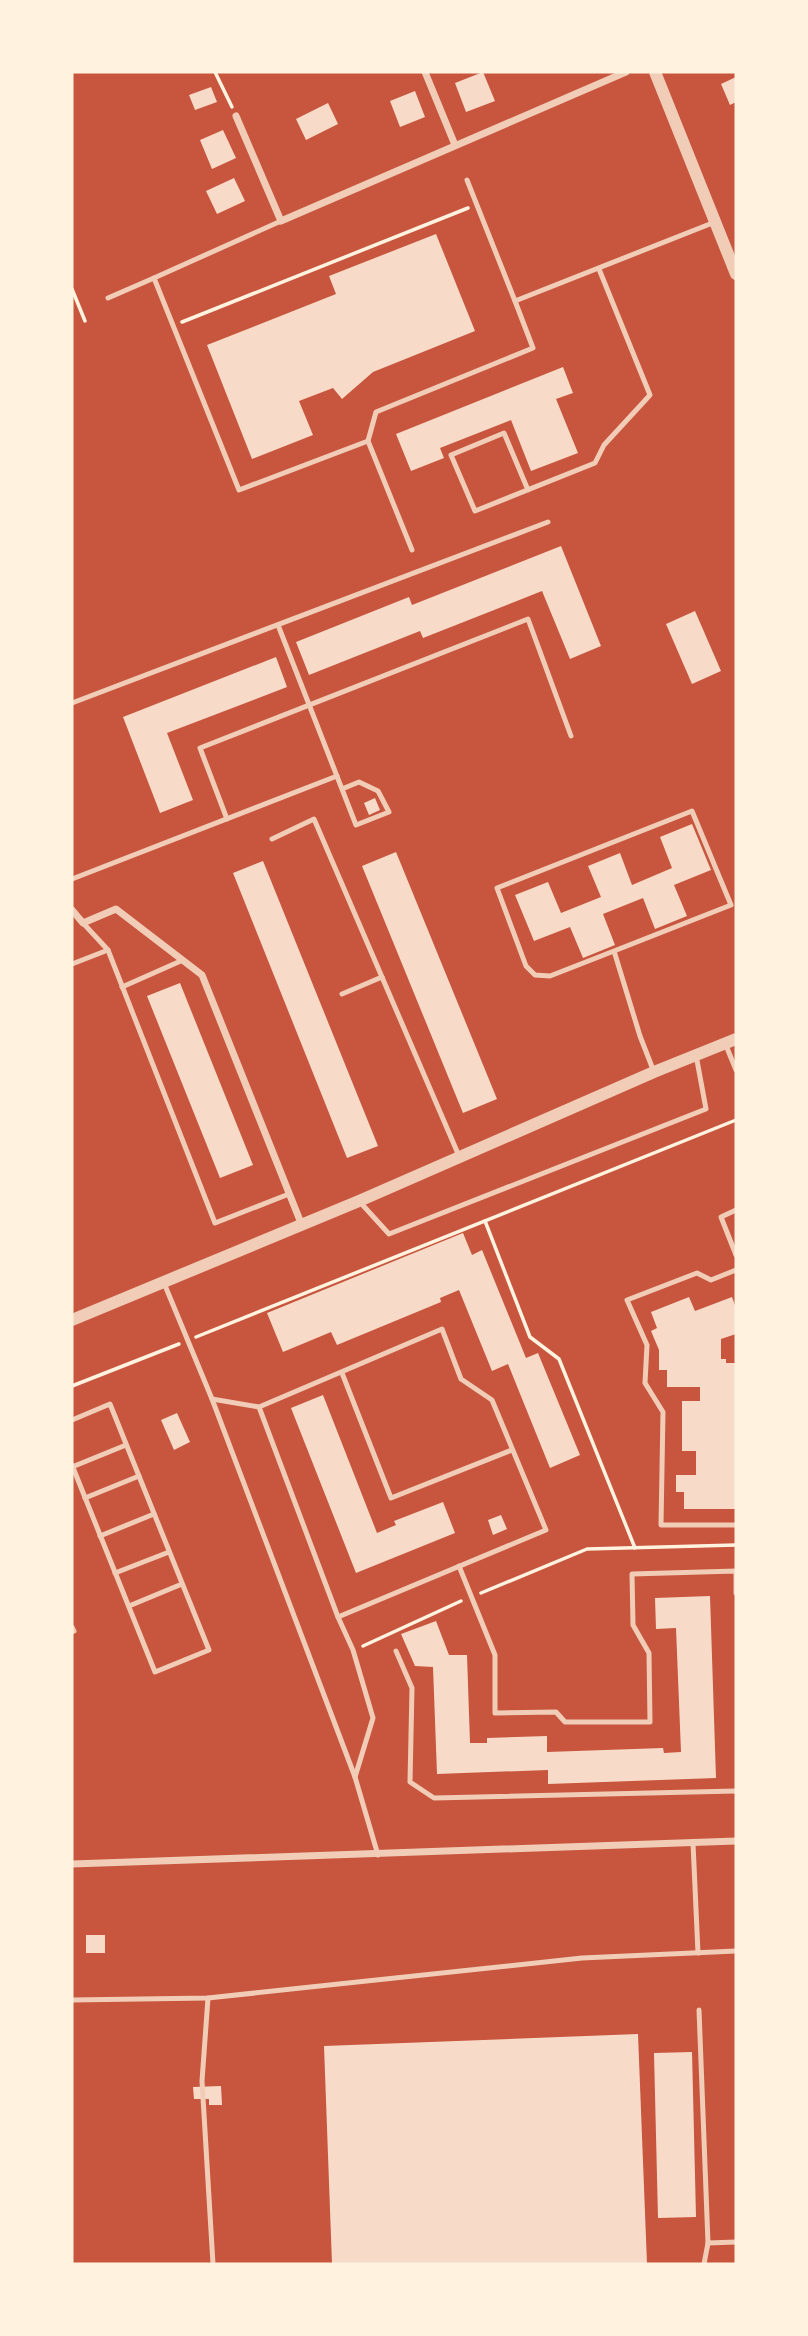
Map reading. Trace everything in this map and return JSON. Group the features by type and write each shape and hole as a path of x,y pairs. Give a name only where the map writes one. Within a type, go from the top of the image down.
{"street":[{"path":"425,72 455,145"},
{"path":"236,116 281,221 625,72"},
{"path":"655,72 736,274"},
{"path":"72,910 83,923 116,909 202,975 301,1223"},
{"path":"72,1320 359,1201 730,1041"},
{"path":"72,1864 736,1842"}],"lane":[{"path":"412,550 368,440 376,412 533,348 467,180"},
{"path":"108,298 281,221"},
{"path":"515,302 715,222"},
{"path":"527,490 504,433 451,454 475,511 595,463 604,445 650,395 599,269"},
{"path":"154,278 239,490 368,440"},
{"path":"72,703 548,522"},
{"path":"227,819 200,748 528,619 571,736"},
{"path":"278,625 356,825 389,812 378,791 359,782 342,789"},
{"path":"72,879 337,776"},
{"path":"692,811 731,905 614,951 550,976 535,975 526,966 497,888 692,811"},
{"path":"272,839 314,819 459,1157"},
{"path":"83,923 108,950 215,1223 289,1194"},
{"path":"72,964 108,950"},
{"path":"614,951 654,1072"},
{"path":"122,987 183,960"},
{"path":"342,994 382,977"},
{"path":"730,1041 736,1070"},
{"path":"359,1201 389,1234 706,1109 695,1055"},
{"path":"736,1210 721,1217 736,1255"},
{"path":"736,1270 710,1280 697,1273 627,1300 647,1345 645,1383 663,1412 661,1525 736,1525"},
{"path":"164,1283 212,1399 355,1777 378,1855"},
{"path":"212,1399 259,1407 442,1329 461,1378 492,1400 546,1530 338,1617"},
{"path":"342,1373 391,1498 512,1450"},
{"path":"72,1420 110,1404 209,1650 155,1672 72,1466 126,1445"},
{"path":"259,1407 353,1650 373,1718 355,1777"},
{"path":"85,1498 139,1476"},
{"path":"100,1536 154,1514"},
{"path":"116,1573 169,1552"},
{"path":"459,1566 495,1656 495,1713 556,1712 565,1722 650,1722 649,1653 633,1625 632,1574 736,1571 736,1592"},
{"path":"129,1606 182,1584"},
{"path":"72,1627 72,1632"},
{"path":"396,1651 412,1688 410,1782 434,1798 736,1791"},
{"path":"694,1843 698,1953"},
{"path":"72,2000 208,1998 582,1958 736,1951"},
{"path":"208,1998 202,2081 214,2264"},
{"path":"699,2010 708,2243 704,2264"},
{"path":"708,2243 736,2242"}],"path":[{"path":"215,72 236,116"},
{"path":"174,325 476,205"},
{"path":"72,289 85,321"},
{"path":"72,1386 736,1120"},
{"path":"485,1221 530,1337 559,1359 635,1548"},
{"path":"353,1650 472,1596 587,1549 736,1545"}],"building":[{"path":"483,72 495,101 466,112 455,83"},
{"path":"736,77 736,102 730,105 721,84"},
{"path":"211,87 217,102 195,110 189,95"},
{"path":"415,91 425,117 400,127 390,101"},
{"path":"328,103 338,124 306,140 296,119"},
{"path":"223,130 236,158 212,169 200,140"},
{"path":"234,178 245,201 217,214 206,191"},
{"path":"436,234 475,331 373,372 342,399 333,388 299,401 313,435 252,459 207,345 336,294 329,276"},
{"path":"563,367 573,393 556,399 578,453 531,471 511,420 440,448 444,458 411,471 396,434"},
{"path":"561,546 601,646 570,659 542,591 423,638 420,631 309,675 296,642 409,597 412,605"},
{"path":"695,611 721,671 692,684 666,624"},
{"path":"276,657 287,687 167,733 193,800 160,813 123,717"},
{"path":"375,798 380,810 369,815 364,803"},
{"path":"692,824 711,870 674,885 687,916 655,929 643,898 603,914 615,945 583,958 570,927 534,941 515,895 548,882 561,913 601,897 588,866 620,853 632,885 672,868 660,837"},
{"path":"396,852 497,1099 463,1113 362,866"},
{"path":"263,861 378,1146 347,1158 233,873"},
{"path":"180,983 253,1165 220,1178 147,996"},
{"path":"463,1233 472,1255 482,1250 526,1358 538,1353 580,1455 550,1468 508,1364 492,1371 459,1290 440,1298 441,1302 337,1345 331,1332 283,1352 267,1313"},
{"path":"689,1297 695,1311 732,1297 736,1308 736,1334 721,1339 721,1359 726,1359 726,1363 736,1363 736,1509 684,1509 684,1492 676,1492 676,1475 696,1475 696,1451 682,1451 682,1401 700,1401 700,1387 667,1387 667,1370 659,1370 659,1350 651,1331 657,1328 651,1312"},
{"path":"323,1395 377,1533 396,1525 394,1521 443,1502 455,1533 356,1573 291,1408"},
{"path":"177,1413 190,1442 174,1450 161,1420"},
{"path":"501,1515 507,1529 493,1535 488,1520"},
{"path":"710,1596 716,1778 548,1784 548,1770 437,1774 433,1667 415,1666 401,1634 436,1621 449,1655 467,1655 470,1743 487,1743 487,1738 547,1736 547,1752 663,1748 664,1753 681,1752 676,1628 656,1629 655,1598"},
{"path":"86,1935 105,1935 105,1953 86,1953"},
{"path":"638,2034 647,2264 332,2264 324,2046"},
{"path":"692,2052 696,2217 658,2218 654,2053"},
{"path":"221,2086 222,2105 209,2105 209,2099 194,2099 193,2087"}]}
